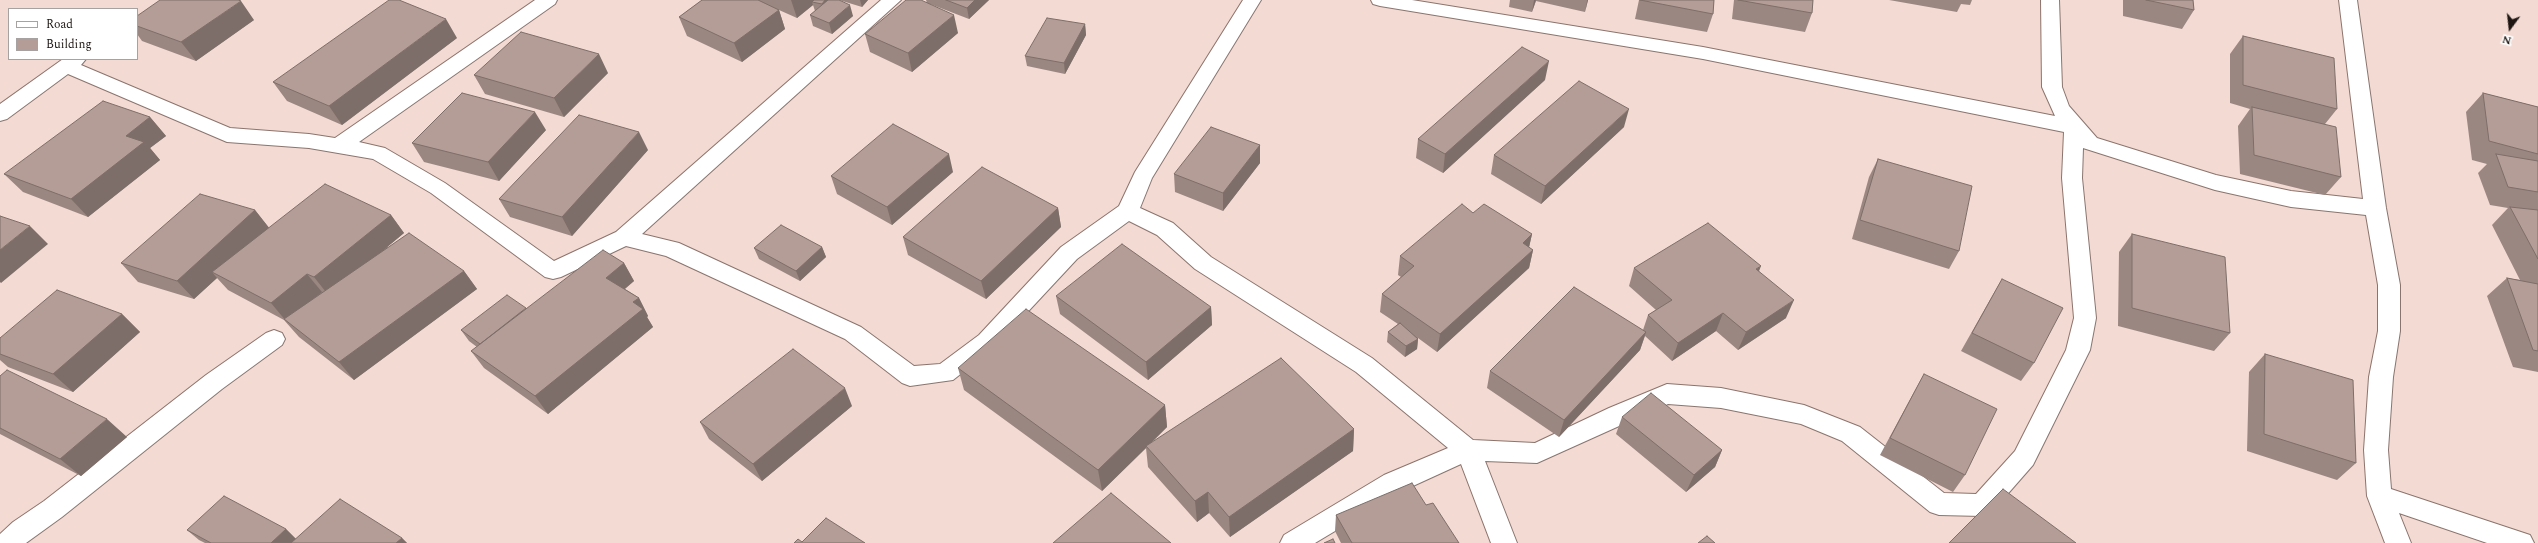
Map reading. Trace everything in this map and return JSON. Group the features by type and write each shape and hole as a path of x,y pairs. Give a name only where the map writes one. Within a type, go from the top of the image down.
{"street":[{"path":"340,146 548,0"},
{"path":"0,114 71,62 228,135 309,141 378,153 424,180 501,232 528,256 553,271 624,238 892,0"},
{"path":"624,238 671,249 853,332 910,376 945,373 987,341 1069,254 1128,211 1142,177 1231,31 1252,0"},
{"path":"1380,0 1456,14 1703,53 2074,127"},
{"path":"2050,0 2052,86 2060,108 2074,127 2090,143 2215,182 2291,199 2375,208"},
{"path":"2348,0 2375,208 2389,285 2389,331 2381,377 2376,450 2379,496 2398,543"},
{"path":"1293,543 1394,483 1468,450 1537,453 1617,414 1667,394 1721,398 1804,415 1851,434 1939,504 1982,505 2024,458 2078,350 2085,318 2072,178 2074,127"},
{"path":"1128,211 1165,229 1203,263 1364,365 1468,450 1504,543"},
{"path":"8,543 22,530 59,504 214,382 274,339"},
{"path":"2379,496 2521,543"}],"building":[{"path":"160,0 241,1 181,42 138,26 138,15"},
{"path":"389,0 399,0 446,19 329,106 273,82"},
{"path":"702,0 758,0 779,10 734,43 679,17"},
{"path":"814,0 825,0 822,4 812,2"},
{"path":"828,0 839,0 850,5 829,23 810,15"},
{"path":"906,0 921,0 954,15 908,53 865,34"},
{"path":"946,0 975,0 967,8"},
{"path":"1640,0 1714,0 1713,14"},
{"path":"1738,0 1813,0 1812,13"},
{"path":"2146,0 2193,0 2194,10"},
{"path":"1047,18 1085,24 1064,63 1025,56"},
{"path":"521,32 599,54 554,98 474,75"},
{"path":"2243,36 2334,58 2337,109 2243,85"},
{"path":"1522,47 1549,61 1445,154 1418,139"},
{"path":"1579,81 1629,109 1545,186 1494,155"},
{"path":"462,93 535,112 488,162 412,143"},
{"path":"2483,93 2538,107 2538,154 2489,141"},
{"path":"103,101 150,117 126,136 144,142 71,199 4,174"},
{"path":"2252,107 2336,127 2341,177 2254,155"},
{"path":"579,115 639,132 562,217 499,199"},
{"path":"893,124 949,154 887,207 831,176"},
{"path":"1211,127 1260,145 1223,193 1174,174"},
{"path":"2496,154 2538,161 2538,192 2508,187"},
{"path":"1878,159 1972,186 1959,251 1860,220"},
{"path":"982,167 1058,208 981,281 903,237"},
{"path":"325,184 391,215 314,277 307,274 271,303 212,272"},
{"path":"200,194 255,210 177,281 121,263"},
{"path":"1462,204 1473,213 1484,204 1532,234 1523,243 1533,250 1440,334 1382,294 1414,266 1400,256"},
{"path":"2510,207 2538,210 2538,259"},
{"path":"0,216 30,226 0,250"},
{"path":"1708,223 1761,266 1756,269 1794,300 1746,332 1723,313 1678,343 1648,315 1672,300 1634,268"},
{"path":"781,225 822,247 796,271 754,248"},
{"path":"409,233 464,271 339,362 284,319"},
{"path":"2132,234 2225,257 2230,333 2132,308"},
{"path":"1122,244 1211,307 1146,362 1056,296"},
{"path":"603,250 624,263 606,278 639,298 633,302 643,309 535,396 471,351"},
{"path":"2507,278 2538,284 2538,351 2533,350"},
{"path":"2002,279 2063,308 2034,363 1972,333"},
{"path":"1574,287 1646,332 1564,420 1490,371"},
{"path":"57,290 122,314 53,374 0,354 0,338"},
{"path":"507,295 526,308 480,344 461,330"},
{"path":"1026,309 1165,405 1098,470 958,368"},
{"path":"1400,323 1418,339 1406,346 1388,332"},
{"path":"793,349 845,388 753,464 700,422"},
{"path":"2265,354 2353,380 2356,463 2264,434"},
{"path":"1281,358 1354,429 1229,517 1208,492 1195,501 1146,446"},
{"path":"7,370 107,419 60,459 0,428 0,376"},
{"path":"1924,374 1997,409 1965,475 1890,438"},
{"path":"1651,393 1722,450 1694,475 1622,417"},
{"path":"1412,483 1426,505 1433,503 1459,543 1352,543 1336,515"},
{"path":"2003,489 2076,543 1949,543"},
{"path":"1111,493 1171,543 1053,543"},
{"path":"224,496 286,529 271,543 211,543 187,530"},
{"path":"340,499 402,538 396,543 291,543"},
{"path":"826,518 865,543 794,543 798,539 802,542"},
{"path":"1707,536 1715,543 1698,543"},
{"path":"1333,539 1335,543 1324,543"}]}
